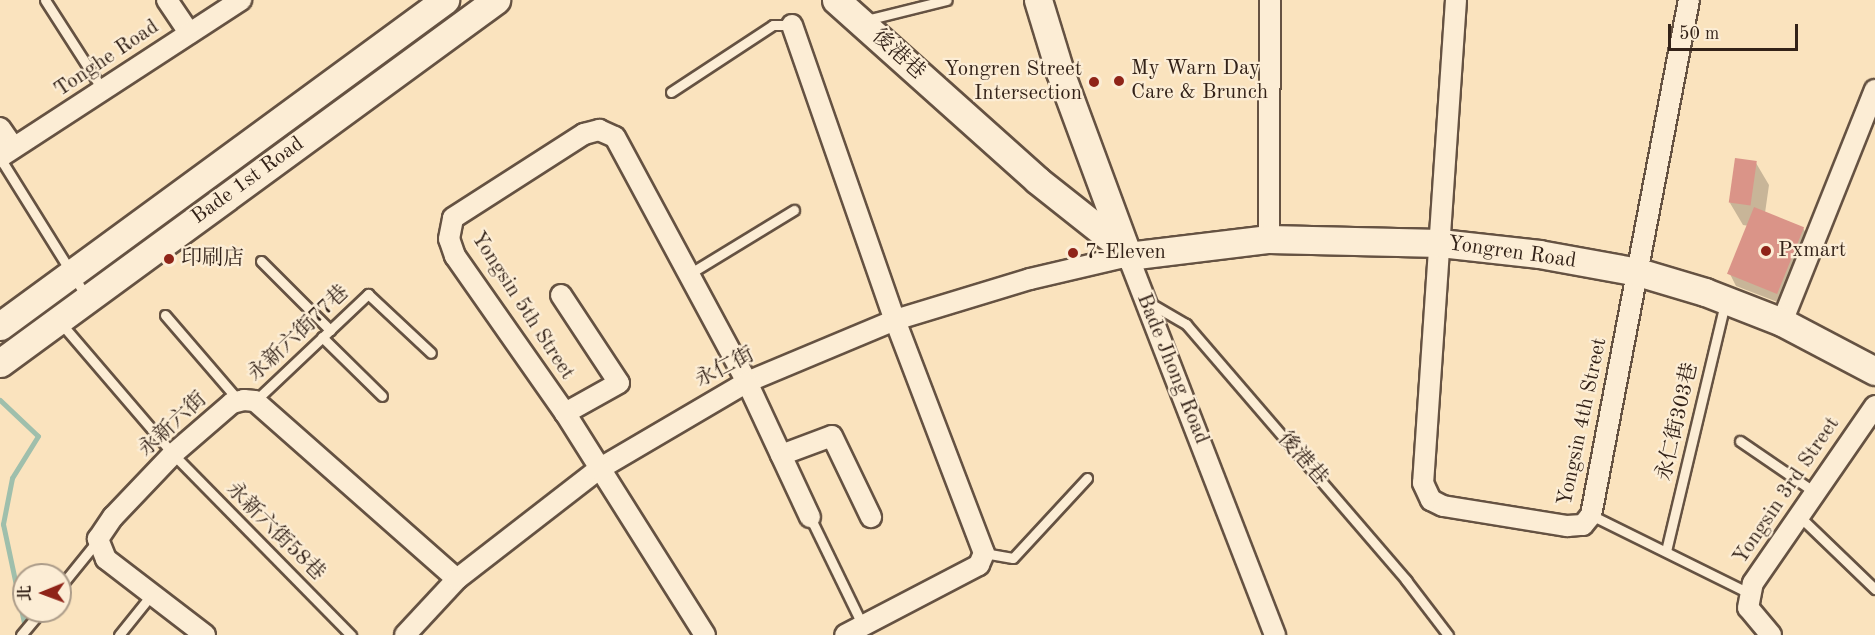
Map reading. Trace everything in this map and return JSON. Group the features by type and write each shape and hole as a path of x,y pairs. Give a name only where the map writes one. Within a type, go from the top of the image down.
{"street":[{"path":"167,0 189,33"},
{"name":"Tonghe Road","path":"5,155 241,0"},
{"name":"Bade 1st Road","path":"0,326 445,0"},
{"name":"Bade 1st Road","path":"0,363 496,0"},
{"name":"後港巷","path":"836,0 1037,180 1126,253"},
{"name":"Bade Jhong Road","path":"1038,0 1060,72 1141,298 1209,461 1275,635"},
{"path":"1269,239 1270,0"},
{"name":"Yongsin 4th Street","path":"1456,0 1423,483 1431,500 1443,506 1567,526 1583,525 1591,515 1689,0"},
{"path":"792,25 895,320 984,553 979,565 854,630"},
{"path":"1782,322 1875,90"},
{"path":"0,128 5,155"},
{"name":"Yongsin 5th Street","path":"705,635 565,413 455,256 449,239 453,218 584,134 598,130 615,136 747,382 810,517"},
{"name":"Yongren Road","path":"1126,253 1269,239 1440,243 1539,254 1638,272 1726,300 1782,322 1875,371"},
{"name":"永仁街","path":"405,635 457,579 599,469 747,382 895,320 1126,253"},
{"path":"561,295 619,382 565,413"},
{"path":"247,401 457,579"},
{"name":"永新六街","path":"98,539 113,517 173,454 232,403 247,401"},
{"name":"Yongsin 3rd Street","path":"1771,635 1752,616 1749,592 1813,491 1875,406"},
{"path":"781,455 832,436 871,517"},
{"path":"98,539 106,559 202,634"}],"lane":[{"path":"45,0 104,92"},
{"path":"861,21 941,1"},
{"path":"671,92 773,25 792,25"},
{"path":"5,155 87,298"},
{"path":"688,274 794,210"},
{"path":"261,261 382,396"},
{"name":"永新六街77巷","path":"247,401 326,334 368,294 431,353"},
{"name":"後港巷","path":"1141,298 1186,324 1406,580 1448,635"},
{"name":"永仁街303巷","path":"1666,551 1726,300"},
{"path":"165,315 247,401"},
{"name":"永新六街58巷","path":"57,320 173,454 351,635"},
{"path":"1740,441 1813,491"},
{"path":"984,553 1013,558 1087,478"},
{"path":"1591,515 1749,592"},
{"path":"1798,515 1875,589"},
{"path":"810,517 854,630"},
{"path":"72,572 98,539"},
{"path":"119,635 152,594"}],"building":[{"path":"1735,158 1757,161 1751,206 1729,203"},
{"name":"Pxmart","path":"1754,207 1804,227 1777,294 1727,274"}],"waterway":[{"path":"0,400 38,436 12,478 3,524 12,566"}],"place":[{"name":"My Warn Day Care & Brunch","path":"1119,81"},
{"name":"Yongren Street Intersection","path":"1094,82"},
{"name":"Pxmart","path":"1766,251"},
{"name":"7-Eleven","path":"1073,253"},
{"name":"印刷店","path":"169,259"}]}
